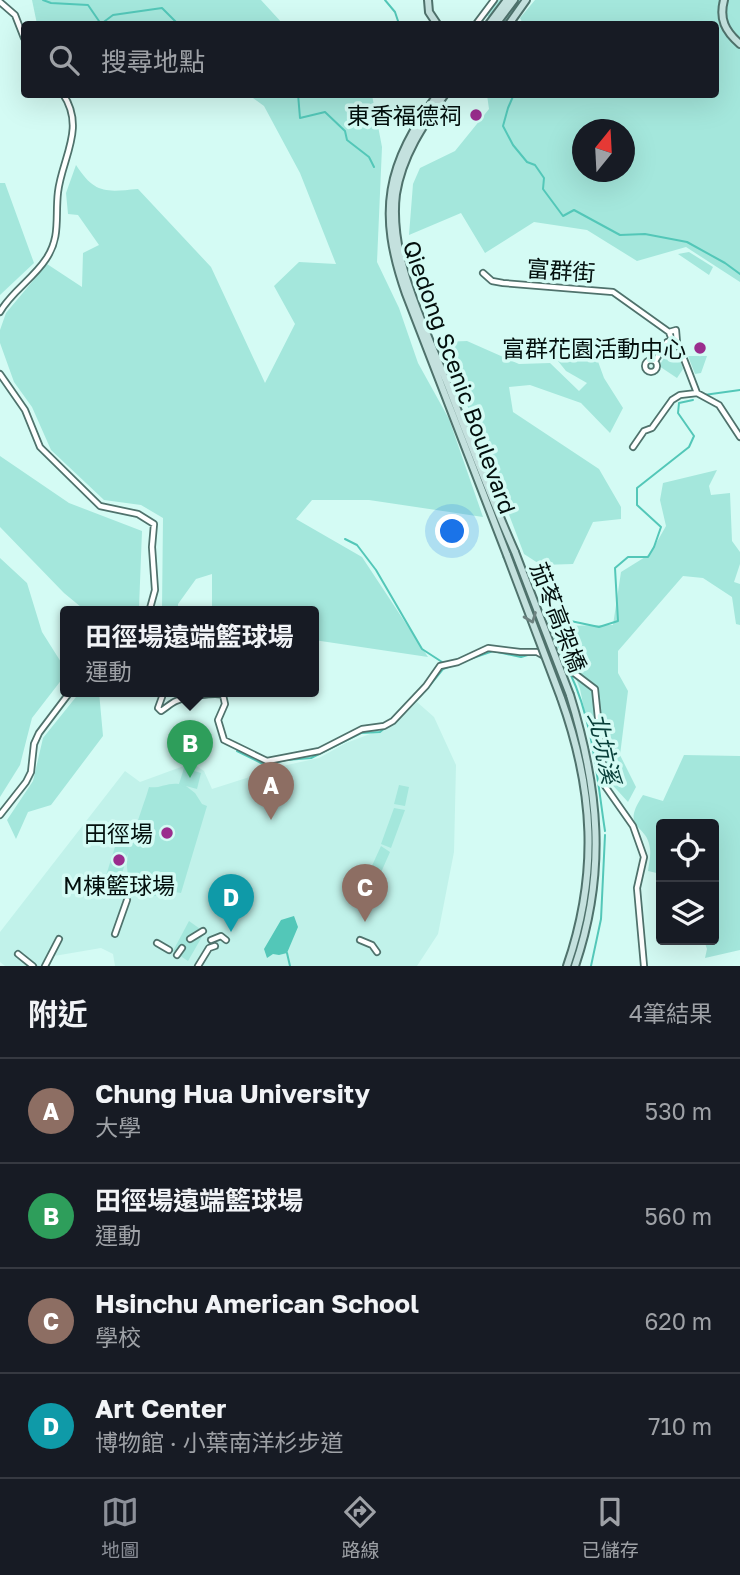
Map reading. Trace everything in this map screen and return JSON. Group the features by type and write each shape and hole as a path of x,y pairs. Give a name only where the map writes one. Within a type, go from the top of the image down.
{"street":[{"path":"428,0 429,12 435,21"},
{"path":"480,21 494,0"},
{"path":"491,21 507,0"},
{"path":"498,21 514,0"},
{"path":"511,21 526,0"},
{"path":"724,0 720,15 740,44"},
{"path":"0,2 15,15 21,30"},
{"path":"0,312 46,259 57,236 58,192 74,135 72,111 65,98"},
{"path":"399,170 405,145 435,98"},
{"path":"399,170 422,126 442,98"},
{"name":"Qiedong Scenic Boulevard","path":"399,170 395,233 402,264 514,552"},
{"name":"Qiedong Scenic Boulevard","path":"399,170 389,197 390,234 395,263 507,555"},
{"name":"富群街","path":"483,274 492,281 503,283 613,292 669,332"},
{"path":"674,341 676,330 669,332 697,393"},
{"path":"654,361 667,342 674,341"},
{"path":"0,374 25,410 40,447 100,506 138,514 154,524 152,547 155,590 151,606"},
{"path":"633,447 644,431 652,428 672,400 680,395 697,393 719,405 740,436"},
{"name":"茄苳高架橋","path":"514,552 570,695 583,737 592,781 597,838 596,870 592,903 575,966"},
{"name":"茄苳高架橋","path":"507,555 576,739 583,769 590,837 580,928 567,966"},
{"path":"223,697 225,704 218,720 223,740 259,758 273,761 310,754 341,742 362,729 384,726 426,686 440,666 463,660 478,650 496,648 537,652 574,673 595,689 605,786 633,826 643,853 637,888 644,966"},
{"path":"0,814 26,782 31,772 34,744 39,733 66,697"},
{"path":"162,697 158,708 161,711 181,699 200,697"},
{"path":"115,934 127,900"},
{"path":"190,939 203,931"},
{"path":"212,940 220,936 226,940"},
{"path":"45,966 59,939"},
{"path":"360,940 372,945 377,952"},
{"path":"157,943 169,950"},
{"path":"198,966 209,948 215,946"},
{"path":"177,955 181,948"},
{"path":"18,954 33,966"}],"shaded area":[{"path":"32,0 261,0 280,21 36,21"},
{"path":"497,0 521,0 506,21 495,21 486,15"},
{"path":"535,0 740,0 740,282 686,247 637,261 587,230 534,222 485,253 461,213 409,235 413,184 420,168 455,151 489,109 487,98 719,98 719,21 522,21 520,18"},
{"path":"253,98 373,98 382,147 377,262 399,308 418,363 449,419 483,517 369,500 312,500 296,519 362,557 428,657 319,641 319,606 212,606 212,574 196,579 178,606 162,606 163,518 141,505 104,500 51,450 32,407 14,382 0,343 0,330 6,313 47,264 82,287 83,253 99,245 78,215 68,214 66,193 76,165 89,181 102,189 138,189 211,267 265,383 295,324 274,286 299,262 336,264 300,173 264,106"},
{"path":"0,183 5,183 34,263 0,295"},
{"path":"689,252 713,267 709,275 678,254"},
{"path":"467,341 519,364 550,363 579,391 587,383 566,371 554,356 581,349 596,356 604,378 623,408 610,433 581,403 530,385 509,387 513,412 599,469 621,507 621,519 593,522 573,564 541,565 524,554 443,342"},
{"path":"669,350 679,356 683,369 677,378 659,366"},
{"path":"688,356 707,356 701,373 695,374"},
{"path":"0,456 69,503 142,531 139,606 80,606 0,527"},
{"path":"717,470 709,486 711,495 730,493 732,541 740,552 740,564 734,582 740,584 740,625 736,624 732,597 703,578 683,576 618,651 618,673 628,691 620,755 636,787 628,802 596,767 580,689 556,626 613,625 621,572 650,554 666,526 660,500 663,483"},
{"path":"0,558 27,583 42,632 60,660 60,682 32,718 20,765 0,797"},
{"path":"76,697 99,697 103,736 51,805 28,812 16,839 7,820 33,781 43,738"},
{"path":"417,702 434,717 456,765 454,852 438,934 417,966 115,966 113,954 101,948 54,956 47,966 5,966 0,962 0,932 125,771 140,782 192,763 204,771 212,789 287,765 319,758 346,743 386,728 399,720"},
{"path":"684,755 740,756 740,950 705,958 706,945 719,945 719,819 656,819 656,873 648,871 648,841 634,821 634,815 643,795 663,801"},
{"name":"田徑場","path":"184,768 201,773 197,789 186,786 207,806 181,893 149,895 140,891 129,876 127,859 132,839 149,787 179,784"},
{"path":"399,785 409,787 405,806 394,804"},
{"path":"394,808 405,810 391,848 381,844"},
{"name":"M棟籃球場","path":"118,837 132,841 119,883 105,879"},
{"path":"381,846 390,852 375,886 365,881"},
{"path":"294,916 298,927 287,953 273,954 267,958 264,949 281,920"},
{"path":"189,921 203,931 203,935 188,961 173,951"}],"waterway":[{"path":"43,0 88,5 99,21"},
{"name":"北坑溪","path":"385,0 395,12 398,21"},
{"path":"105,21 113,15 162,8 175,21"},
{"path":"298,98 300,118 325,112 345,131 347,140 369,157 374,167"},
{"name":"北坑溪","path":"512,98 503,126 513,145 527,162 535,165 544,178 543,189 563,216 574,210 620,235 645,234 687,242 740,274"},
{"name":"北坑溪","path":"704,395 740,390"},
{"name":"北坑溪","path":"565,664 547,616 599,627 618,621 615,568 628,557 648,557 661,527 637,505 637,488 689,447 694,436 678,413 679,403 693,400"},
{"path":"345,539 357,545 376,570 422,649 442,662"},
{"path":"470,659 493,651 521,657 531,654"},
{"path":"430,685 443,669 451,666"},
{"name":"北坑溪","path":"570,673 589,730 605,831"},
{"path":"237,751 265,765 311,758 361,733 380,732 386,727"},
{"name":"北坑溪","path":"591,966 601,919 605,835"},
{"path":"287,953 290,966"}],"place":[{"name":"東香福德祠","path":"476,115"},
{"name":"富群花園活動中心","path":"700,348"},
{"name":"田徑場遠端籃球場","path":"190,778"},
{"name":"Chung Hua University","path":"271,820"},
{"name":"田徑場","path":"167,833"},
{"name":"M棟籃球場","path":"119,860"},
{"name":"Hsinchu American School","path":"365,922"},
{"name":"Art Center","path":"231,932"}]}
